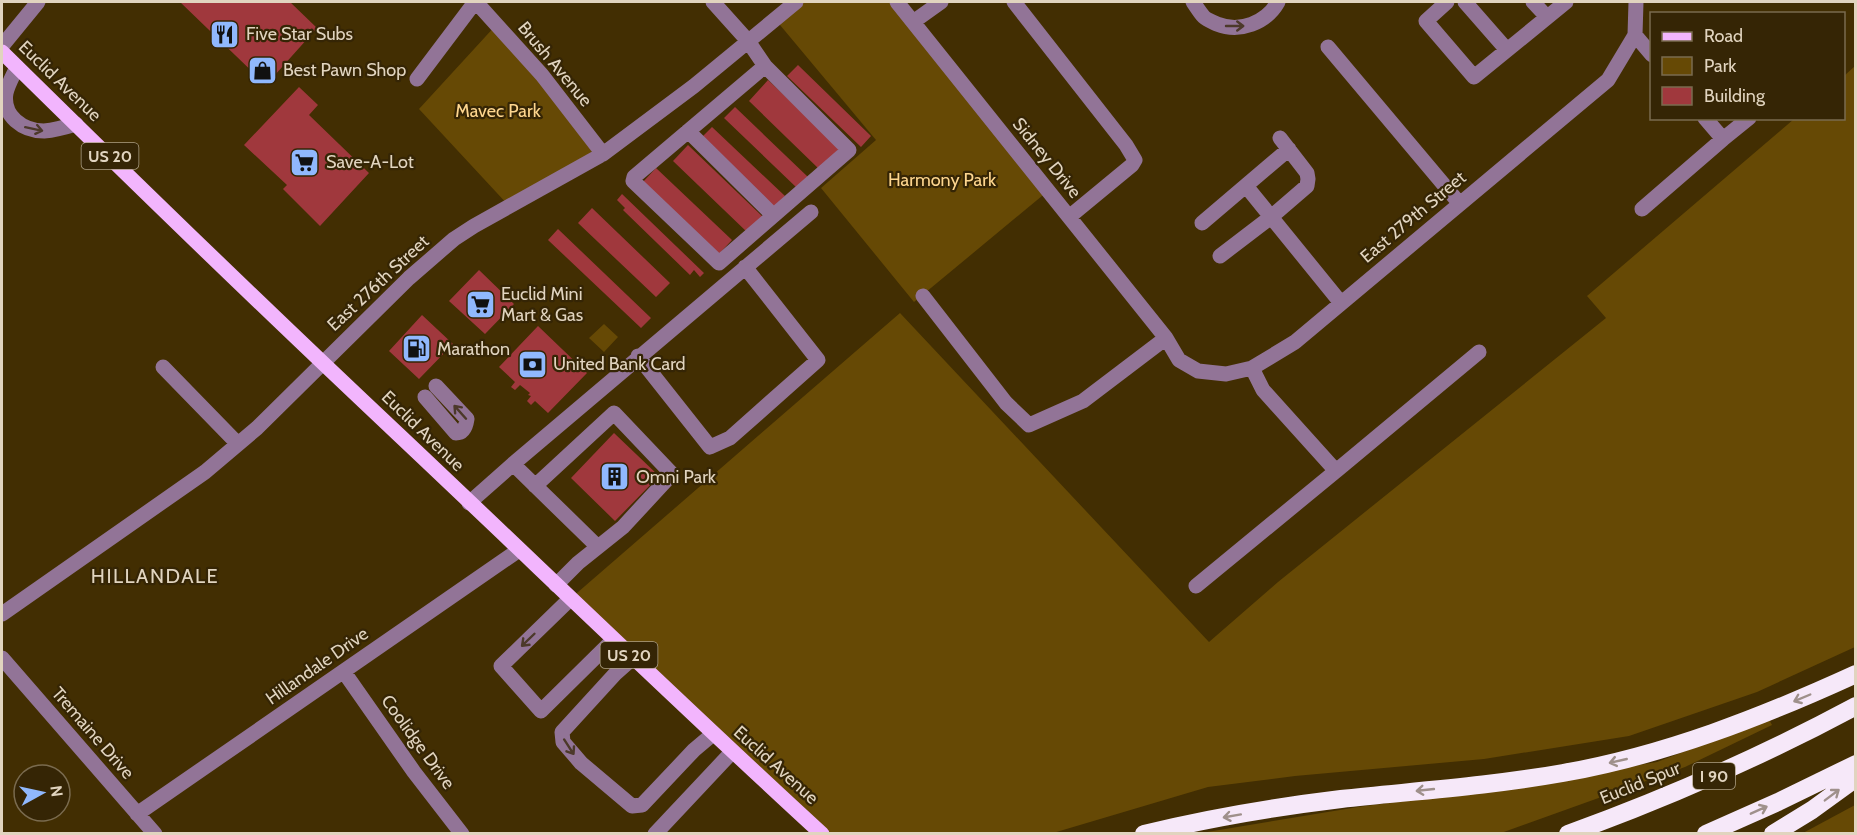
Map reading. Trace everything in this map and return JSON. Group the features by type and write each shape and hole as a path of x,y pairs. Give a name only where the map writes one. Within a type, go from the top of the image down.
{"highway":[{"path":"1144,834 1237,814 1493,783 1595,767 1697,738 1798,700 1856,674"},
{"name":"Euclid Spur","path":"1568,834 1640,807 1741,764 1856,706"},
{"path":"1706,834 1856,764"},
{"path":"1773,834 1812,810 1856,778"}],"main road":[{"name":"Euclid Avenue","path":"2,52 322,363 613,640 822,834"}],"street":[{"path":"2,46 38,2"},
{"path":"417,79 476,2"},
{"name":"Brush Avenue","path":"476,2 542,75 603,154"},
{"path":"713,2 748,41 765,66 849,150 719,263 633,181 634,177 765,66"},
{"name":"East 276th Street","path":"2,614 205,472 257,428 424,263 454,239 474,225 603,154 694,86 796,2"},
{"name":"Sidney Drive","path":"897,2 1166,338"},
{"path":"913,22 941,2"},
{"path":"1014,2 1132,153 1135,160 1132,165 1069,217"},
{"path":"1193,2 1205,18 1220,25 1235,28 1266,18 1278,2"},
{"path":"1448,2 1426,21 1474,77 1566,2"},
{"path":"1465,2 1507,50"},
{"path":"1533,2 1547,17"},
{"name":"East 279th Street","path":"1166,338 1179,360 1198,371 1226,374 1252,368 1295,342 1608,80 1635,35 1636,2"},
{"path":"1635,35 1650,53"},
{"path":"1328,47 1460,204"},
{"path":"17,68 8,85 6,96 6,108 16,121 26,128 42,131 76,124"},
{"path":"1707,120 1723,139"},
{"path":"1642,209 1747,120"},
{"path":"688,131 773,215"},
{"path":"1202,223 1246,186 1284,144 1307,172 1307,186 1220,256"},
{"path":"1246,186 1341,303"},
{"path":"469,503 638,356 811,212"},
{"path":"638,356 710,447 730,438 818,360 745,267"},
{"path":"923,296 1006,403 1029,425 1083,401 1166,338"},
{"path":"1196,586 1479,352"},
{"path":"163,367 238,444"},
{"path":"1252,368 1263,390 1336,471"},
{"path":"535,486 614,413 672,474 623,527 578,563 556,585"},
{"path":"513,464 597,547"},
{"name":"Hillandale Drive","path":"136,814 519,550"},
{"path":"570,599 501,666 541,711 613,640"},
{"name":"Tremaine Drive","path":"2,658 155,834"},
{"path":"633,658 615,674 562,732 564,742 580,763 632,806 642,805 694,750 713,734"},
{"name":"Coolidge Drive","path":"344,672 414,772 462,834"},
{"path":"655,834 732,752"}],"green space":[{"name":"Harmony Park","path":"796,2 897,2 1048,191 914,302 821,188 876,140 775,19"},
{"name":"Mavec Park","path":"497,24 603,154 509,206 419,109"},
{"path":"1855,66 1855,647 1757,692 1629,736 1484,759 1295,776 1208,787 1053,833 822,833 570,599 900,313 1209,642 1278,582 1606,318 1587,296 1793,120 1845,120 1845,75"},
{"path":"604,324 618,337 604,352 589,338"},
{"path":"1769,719 1772,725 1685,767 1501,833 1195,834 1657,762"},
{"path":"1855,805 1855,833 1803,833"}],"building":[{"path":"180,2 290,2 317,28 266,85"},
{"path":"798,65 871,136 861,147 787,76"},
{"path":"768,80 840,148 819,169 749,101"},
{"path":"299,87 318,105 309,115 369,173 320,226 283,189 287,185 244,145"},
{"path":"735,107 808,177 797,188 724,118"},
{"path":"712,127 785,196 774,207 702,137"},
{"path":"688,145 763,217 748,233 673,161"},
{"path":"656,168 732,240 717,256 642,183"},
{"path":"622,194 704,273 700,277 694,270 690,275 623,210 625,208 617,200"},
{"path":"592,208 670,283 656,297 578,223"},
{"path":"558,229 651,318 641,328 548,240"},
{"path":"479,270 514,304 485,334 449,301"},
{"path":"422,315 453,344 419,379 389,351"},
{"path":"538,326 587,373 548,413 535,401 531,405 527,401 531,396 528,395 530,393 520,385 515,390 511,387 515,382 499,367"},
{"name":"Omni Park","path":"614,433 659,476 615,521 571,478"}],"place":[{"name":"Five Star Subs","path":"225,34"},
{"name":"Best Pawn Shop","path":"262,70"},
{"name":"Save-A-Lot","path":"305,162"},
{"name":"Euclid Mini Mart & Gas","path":"480,304"},
{"name":"Marathon","path":"416,349"},
{"name":"United Bank Card","path":"532,364"},
{"name":"Omni Park","path":"615,477"}],"district":[{"name":"HILLANDALE","path":"155,576"}]}
